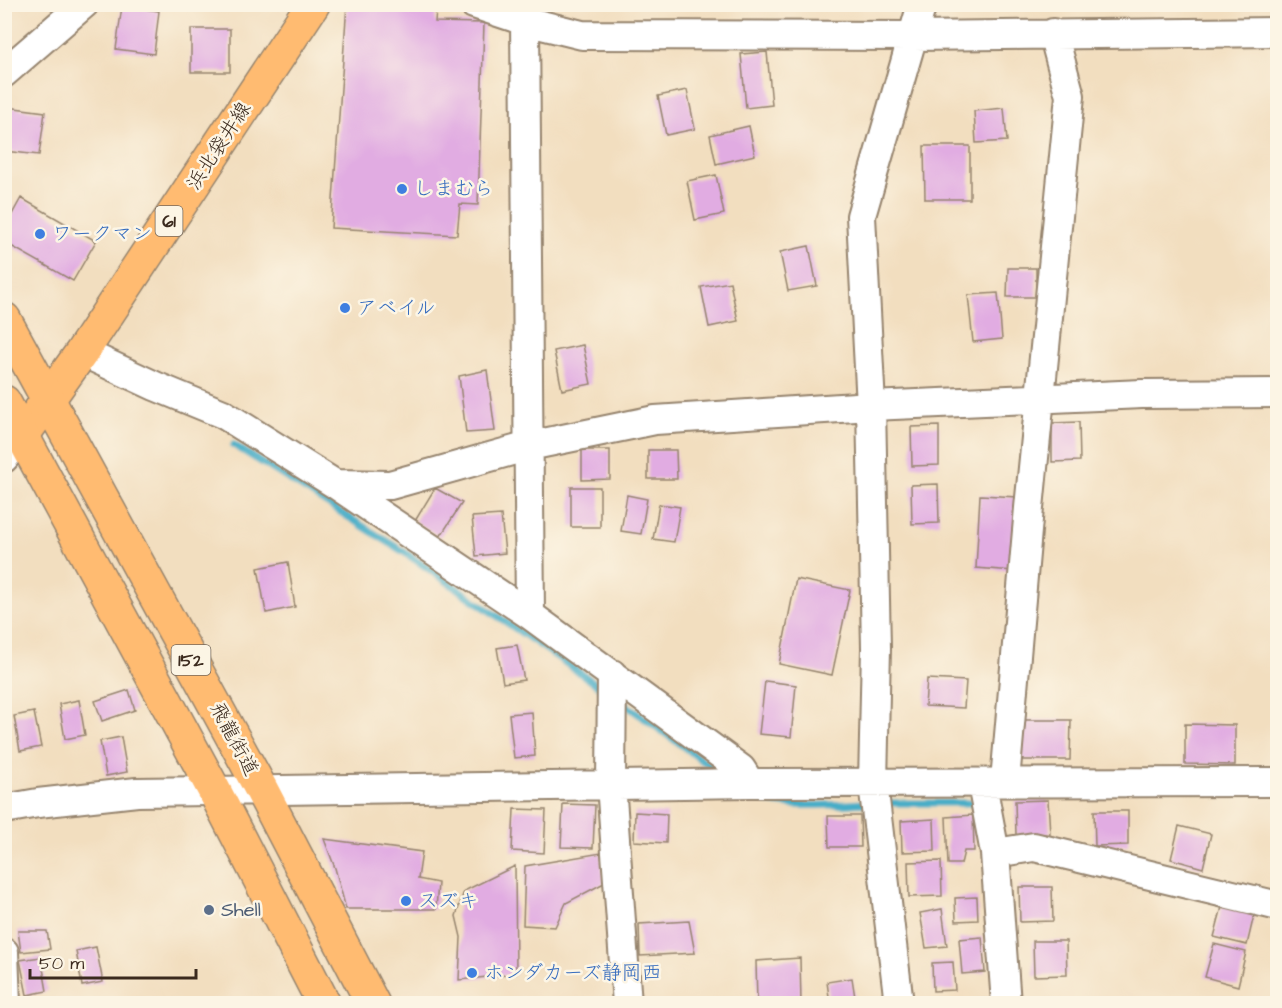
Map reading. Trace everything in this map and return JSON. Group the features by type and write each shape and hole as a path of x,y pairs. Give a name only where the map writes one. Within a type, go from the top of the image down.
{"main road":[{"name":"浜北袋井線","path":"13,447 82,352 313,4"},
{"name":"飛龍街道","path":"4,319 261,789 373,1004"},
{"name":"152","path":"4,402 13,447 214,790 324,1004"}],"street":[{"path":"4,73 84,4"},
{"path":"474,4 525,21 582,35 913,36 1278,32"},
{"path":"899,1004 873,783 876,648 871,406 861,216 922,4"},
{"path":"525,21 531,615"},
{"path":"1006,1004 995,853 993,782 1041,398 1070,96 1053,33"},
{"path":"82,352 155,386 224,414 335,484 531,615 741,769 750,783"},
{"path":"335,484 390,485 529,446 655,420 1041,398 1142,394 1278,393"},
{"path":"612,674 611,784 627,1004"},
{"path":"4,809 99,795 137,792 261,789 750,783 1278,782"},
{"path":"995,853 1034,847 1278,906"},
{"path":"4,952 6,1004"}],"building":[{"path":"347,4 385,4 436,9 435,22 484,23 478,205 460,204 457,235 331,228"},
{"path":"122,6 159,11 154,54 116,49"},
{"path":"191,29 230,29 230,72 191,72"},
{"path":"767,52 772,105 746,108 741,54"},
{"path":"687,90 695,129 666,135 658,96"},
{"path":"7,107 45,112 39,155 4,151"},
{"path":"1004,108 1007,141 976,143 974,111"},
{"path":"749,126 755,155 716,164 710,135"},
{"path":"924,146 970,146 970,199 925,199"},
{"path":"716,175 724,214 695,220 687,181"},
{"path":"21,198 96,241 73,281 4,242 4,229"},
{"path":"809,246 817,286 788,291 780,252"},
{"path":"1008,268 1036,268 1036,297 1007,297"},
{"path":"730,282 738,321 709,327 701,287"},
{"path":"998,293 1002,339 973,342 968,295"},
{"path":"583,345 591,384 562,390 554,351"},
{"path":"487,370 495,431 466,433 459,376"},
{"path":"1079,422 1080,461 1052,462 1052,423"},
{"path":"939,426 939,465 912,466 911,427"},
{"path":"582,450 610,450 610,479 582,480"},
{"path":"648,450 676,450 677,479 648,479"},
{"path":"938,484 939,523 912,524 911,485"},
{"path":"571,487 600,487 600,527 571,527"},
{"path":"435,488 462,503 440,537 415,521"},
{"path":"627,495 647,499 641,534 621,531"},
{"path":"980,495 1018,497 1014,571 976,568"},
{"path":"659,504 680,507 674,542 653,539"},
{"path":"501,515 505,553 476,556 472,517"},
{"path":"288,562 295,607 266,613 258,568"},
{"path":"796,579 850,590 832,675 779,664"},
{"path":"517,645 524,680 503,683 497,648"},
{"path":"927,679 966,681 964,708 925,706"},
{"path":"765,681 796,685 791,737 759,734"},
{"path":"129,690 135,710 102,721 95,701"},
{"path":"79,700 85,735 65,739 59,704"},
{"path":"34,712 41,747 20,751 14,716"},
{"path":"532,712 535,756 514,758 509,714"},
{"path":"1020,720 1071,720 1070,760 1021,760"},
{"path":"1185,724 1235,725 1235,765 1185,764"},
{"path":"121,737 127,772 106,776 100,741"},
{"path":"1048,800 1050,834 1016,835 1015,801"},
{"path":"563,804 595,805 593,848 561,847"},
{"path":"514,809 546,810 544,853 512,851"},
{"path":"1094,811 1128,811 1128,845 1095,846"},
{"path":"635,812 667,814 666,843 634,841"},
{"path":"973,815 974,851 964,851 961,864 948,864 946,817"},
{"path":"828,816 860,816 861,847 829,847"},
{"path":"934,819 935,851 902,852 901,821"},
{"path":"1179,826 1211,834 1203,868 1171,859"},
{"path":"324,839 422,852 418,879 438,883 436,909 346,909"},
{"path":"601,853 604,883 566,903 555,927 523,925 525,866"},
{"path":"941,861 942,896 909,897 908,862"},
{"path":"515,866 516,974 459,980 461,937 456,916 464,891"},
{"path":"1019,887 1052,887 1053,921 1020,922"},
{"path":"977,897 978,920 956,921 955,898"},
{"path":"1223,903 1255,911 1247,945 1214,937"},
{"path":"942,909 947,946 926,948 920,913"},
{"path":"689,921 695,953 640,956 639,924"},
{"path":"18,931 47,931 50,949 21,952"},
{"path":"982,937 985,972 962,974 959,939"},
{"path":"1033,941 1066,941 1067,975 1034,976"},
{"path":"1214,944 1246,952 1238,986 1205,977"},
{"path":"96,947 103,982 82,986 76,951"},
{"path":"41,957 47,991 27,995 20,960"},
{"path":"800,958 801,1004 757,1004 756,961"},
{"path":"953,962 955,990 933,991 932,963"},
{"path":"852,978 856,1004 830,1004 827,982"}],"waterway":[{"path":"234,445 407,554 602,688"},
{"path":"626,705 721,774"},
{"path":"747,792 759,798 788,805 868,803"},
{"path":"882,803 978,803"}],"place":[{"name":"しまむら","path":"402,189"},
{"name":"ワークマン","path":"40,234"},
{"name":"アベイル","path":"345,308"},
{"name":"スズキ","path":"406,901"},
{"name":"Shell","path":"209,910"},
{"name":"ホンダカーズ静岡西","path":"472,973"}]}
